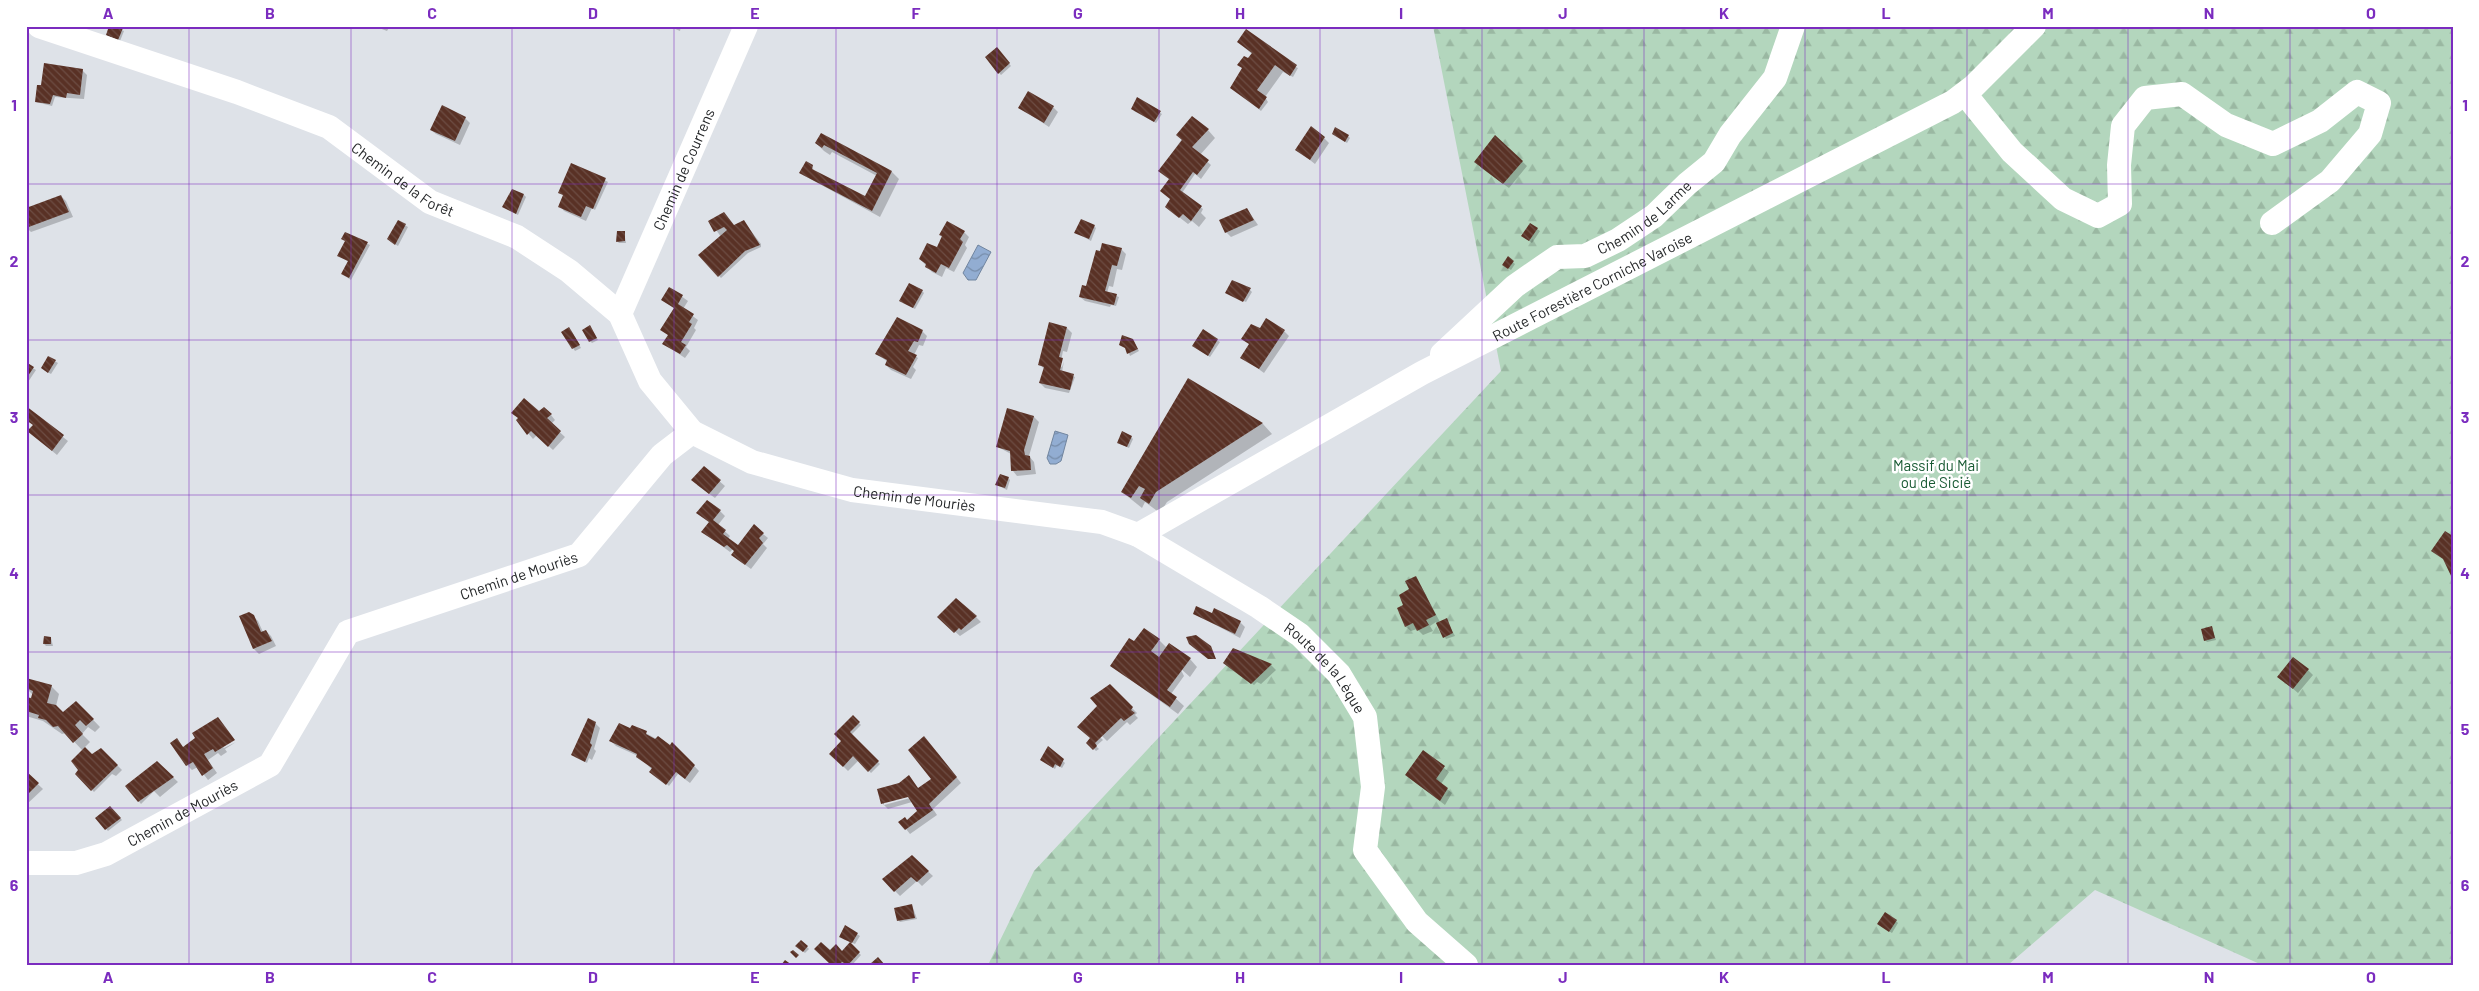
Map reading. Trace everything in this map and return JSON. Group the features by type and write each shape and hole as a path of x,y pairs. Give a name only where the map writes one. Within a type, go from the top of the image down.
{"street":[{"name":"Chemin de la Forêt","path":"39,26 237,92 329,127 430,202 517,237 569,271 620,314 650,381 692,432"},
{"name":"Chemin de Courrens","path":"620,314 746,26"},
{"name":"Chemin de Larme","path":"1422,373 1515,286 1557,256 1585,256 1618,240 1654,216 1686,184 1714,162 1730,135 1775,78 1792,26"},
{"name":"Route Forestière Corniche Varoise","path":"1138,535 1422,373 1944,106 1965,94 2034,26"},
{"path":"1965,94 2012,152 2063,199 2098,216 2120,204 2119,165 2123,126 2145,98 2182,94 2226,125 2274,144 2320,121 2357,92 2379,103 2370,134 2330,180 2272,223"},
{"name":"Chemin de Mouriès","path":"26,863 76,863 106,854 270,764 348,632 580,555 662,455 692,432 752,462 852,490 1077,518 1102,522 1138,535"},
{"name":"Route de la Lèque","path":"1138,535 1300,635 1339,674 1365,717 1373,787 1365,850 1417,922 1466,965"}],"green space":[{"name":"Massif du Mai ou de Sicié","path":"1433,26 2453,26 2453,965 2262,965 2095,890 2008,965 988,965 1034,871 1501,371"}],"water":[{"path":"978,245 991,252 976,280 968,280 963,273"},
{"path":"1055,431 1068,435 1061,461 1056,464 1050,464 1047,458"}],"building":[{"path":"109,26 123,28 118,40 106,35"},
{"path":"1246,29 1297,65 1290,76 1275,65 1257,90 1267,97 1259,109 1230,88 1242,68 1237,65 1244,56 1248,58 1252,53 1237,42"},
{"path":"997,47 1010,63 998,74 985,57"},
{"path":"44,63 83,69 80,95 67,93 66,98 53,95 50,104 35,102 37,85 41,85"},
{"path":"1028,91 1054,106 1044,123 1018,108"},
{"path":"1137,97 1161,111 1154,122 1131,109"},
{"path":"442,105 466,117 455,141 430,130"},
{"path":"1192,116 1209,129 1192,147 1209,160 1197,175 1193,172 1180,190 1202,206 1191,221 1183,214 1179,218 1165,207 1170,199 1160,191 1169,179 1158,171 1182,140 1176,135"},
{"path":"1311,126 1325,137 1310,160 1295,150"},
{"path":"1335,127 1349,135 1345,142 1332,134"},
{"path":"821,133 892,171 872,211 799,173 806,161 813,165 812,169 865,196 877,173 824,145 822,148 815,143"},
{"path":"1495,135 1523,161 1503,184 1474,162"},
{"path":"571,163 606,178 593,209 586,206 581,217 558,207 563,195 558,193"},
{"path":"512,189 524,194 516,214 502,207"},
{"path":"61,195 69,212 26,228 26,208"},
{"path":"1247,208 1254,220 1225,233 1219,220"},
{"path":"724,212 734,225 744,220 760,245 745,251 718,277 698,255 727,230 724,227 714,232 708,221"},
{"path":"1081,219 1095,225 1089,239 1074,233"},
{"path":"398,220 406,224 395,245 387,239"},
{"path":"947,221 965,231 960,239 963,242 949,268 941,264 936,273 925,267 926,264 919,259 927,243 937,247 942,236 939,235"},
{"path":"1530,223 1538,228 1529,241 1521,236"},
{"path":"617,231 625,231 625,241 616,242"},
{"path":"345,232 368,242 349,278 341,274 348,261 337,256 345,241 341,239"},
{"path":"1102,243 1122,248 1117,266 1112,265 1105,291 1117,294 1114,305 1079,297 1082,285 1086,286 1096,250 1100,251"},
{"path":"1508,256 1514,261 1508,269 1502,265"},
{"path":"1232,280 1251,288 1243,302 1225,293"},
{"path":"909,283 923,290 913,308 899,301"},
{"path":"669,287 683,295 678,304 694,314 689,322 692,324 681,342 686,345 680,354 662,344 668,335 660,330 674,308 661,300"},
{"path":"897,317 923,330 918,342 914,341 908,351 917,355 906,375 885,365 887,360 875,354"},
{"path":"1266,318 1285,330 1259,369 1240,358 1249,344 1241,339 1251,324 1260,328"},
{"path":"1049,322 1067,327 1059,357 1063,358 1060,370 1074,374 1070,390 1039,383 1044,367 1038,365"},
{"path":"590,325 597,338 589,342 582,330"},
{"path":"569,327 580,345 572,349 561,332"},
{"path":"1203,329 1218,339 1208,356 1192,346"},
{"path":"1122,335 1133,339 1138,349 1127,354 1125,348 1119,345"},
{"path":"48,356 56,360 48,373 41,368"},
{"path":"26,362 34,367 26,379"},
{"path":"1188,378 1263,423 1156,492 1149,504 1140,498 1145,489 1139,486 1131,498 1121,492"},
{"path":"524,398 539,411 544,407 552,414 547,418 561,431 548,447 531,431 527,435 516,420 518,418 511,413"},
{"path":"26,406 64,435 52,451 27,431 33,425 26,420"},
{"path":"1007,408 1034,416 1024,450 1025,455 1030,456 1031,470 1011,471 1010,451 996,447"},
{"path":"1122,431 1132,436 1127,447 1117,443"},
{"path":"704,466 721,480 709,494 691,480"},
{"path":"1000,474 1009,477 1005,488 995,485"},
{"path":"707,500 721,510 713,520 726,530 723,534 738,545 754,524 764,533 759,538 763,543 745,565 731,555 734,551 727,545 724,547 701,532 709,522 696,513"},
{"path":"2445,531 2453,536 2453,580 2443,559 2431,551"},
{"path":"1416,576 1436,615 1426,620 1429,625 1417,631 1413,623 1405,627 1397,608 1403,605 1399,595 1409,589 1405,581"},
{"path":"956,598 977,616 961,630 959,628 954,633 937,617"},
{"path":"1196,606 1212,613 1214,608 1241,621 1235,634 1193,614"},
{"path":"249,612 254,615 261,632 266,630 272,641 253,649 239,616"},
{"path":"1447,618 1453,633 1443,638 1436,623"},
{"path":"2212,626 2215,638 2204,641 2201,629"},
{"path":"1144,628 1160,639 1151,651 1159,657 1169,643 1191,658 1167,690 1177,697 1170,707 1110,666 1129,638 1134,641"},
{"path":"1196,635 1211,646 1216,659 1208,659 1189,644 1186,637"},
{"path":"44,636 51,637 51,644 43,644"},
{"path":"1233,648 1272,664 1251,684 1223,663"},
{"path":"2293,657 2309,669 2293,689 2277,677"},
{"path":"26,678 52,685 47,703 56,705 63,712 76,701 94,719 86,726 80,720 75,725 83,734 73,743 58,726 53,727 46,720 38,718 39,715 26,711 26,697 31,698 33,691 26,688"},
{"path":"1110,684 1133,707 1131,710 1135,713 1124,721 1121,718 1095,743 1097,746 1093,750 1086,743 1090,738 1077,727 1097,706 1090,698"},
{"path":"853,715 860,722 850,732 879,761 868,772 853,756 843,767 829,754 841,741 834,734"},
{"path":"218,717 235,740 215,752 213,749 204,754 213,768 202,776 193,762 186,766 170,743 177,738 183,747 195,738 192,733"},
{"path":"588,718 596,722 590,743 592,745 585,762 571,755"},
{"path":"619,723 630,728 632,725 647,731 646,734 655,739 658,736 670,745 672,742 695,765 685,779 676,772 666,785 649,772 652,768 636,757 637,754 609,741"},
{"path":"924,736 957,777 929,804 933,810 905,830 898,822 905,817 907,820 917,811 908,797 881,804 877,789 899,783 909,775 918,788 931,779 908,750"},
{"path":"1048,746 1064,759 1060,767 1055,764 1053,768 1040,760"},
{"path":"85,747 92,754 101,748 118,765 91,791 75,774 78,770 71,761"},
{"path":"1423,750 1445,766 1436,779 1448,788 1440,801 1405,775"},
{"path":"157,761 174,777 138,802 125,786"},
{"path":"26,771 39,783 26,796"},
{"path":"110,806 121,818 105,830 95,818"},
{"path":"912,855 929,871 917,882 911,877 894,892 882,879"},
{"path":"912,904 915,918 897,921 894,908"},
{"path":"1885,912 1897,920 1889,932 1877,924"},
{"path":"845,925 858,933 852,943 839,937"},
{"path":"801,940 808,946 803,952 795,946"},
{"path":"821,942 830,950 836,944 842,951 850,942 860,952 848,965 842,962 839,965 831,965 814,949"},
{"path":"793,950 799,955 796,958 790,952"},
{"path":"878,957 885,965 870,964"},
{"path":"785,960 792,965 781,965"}]}
